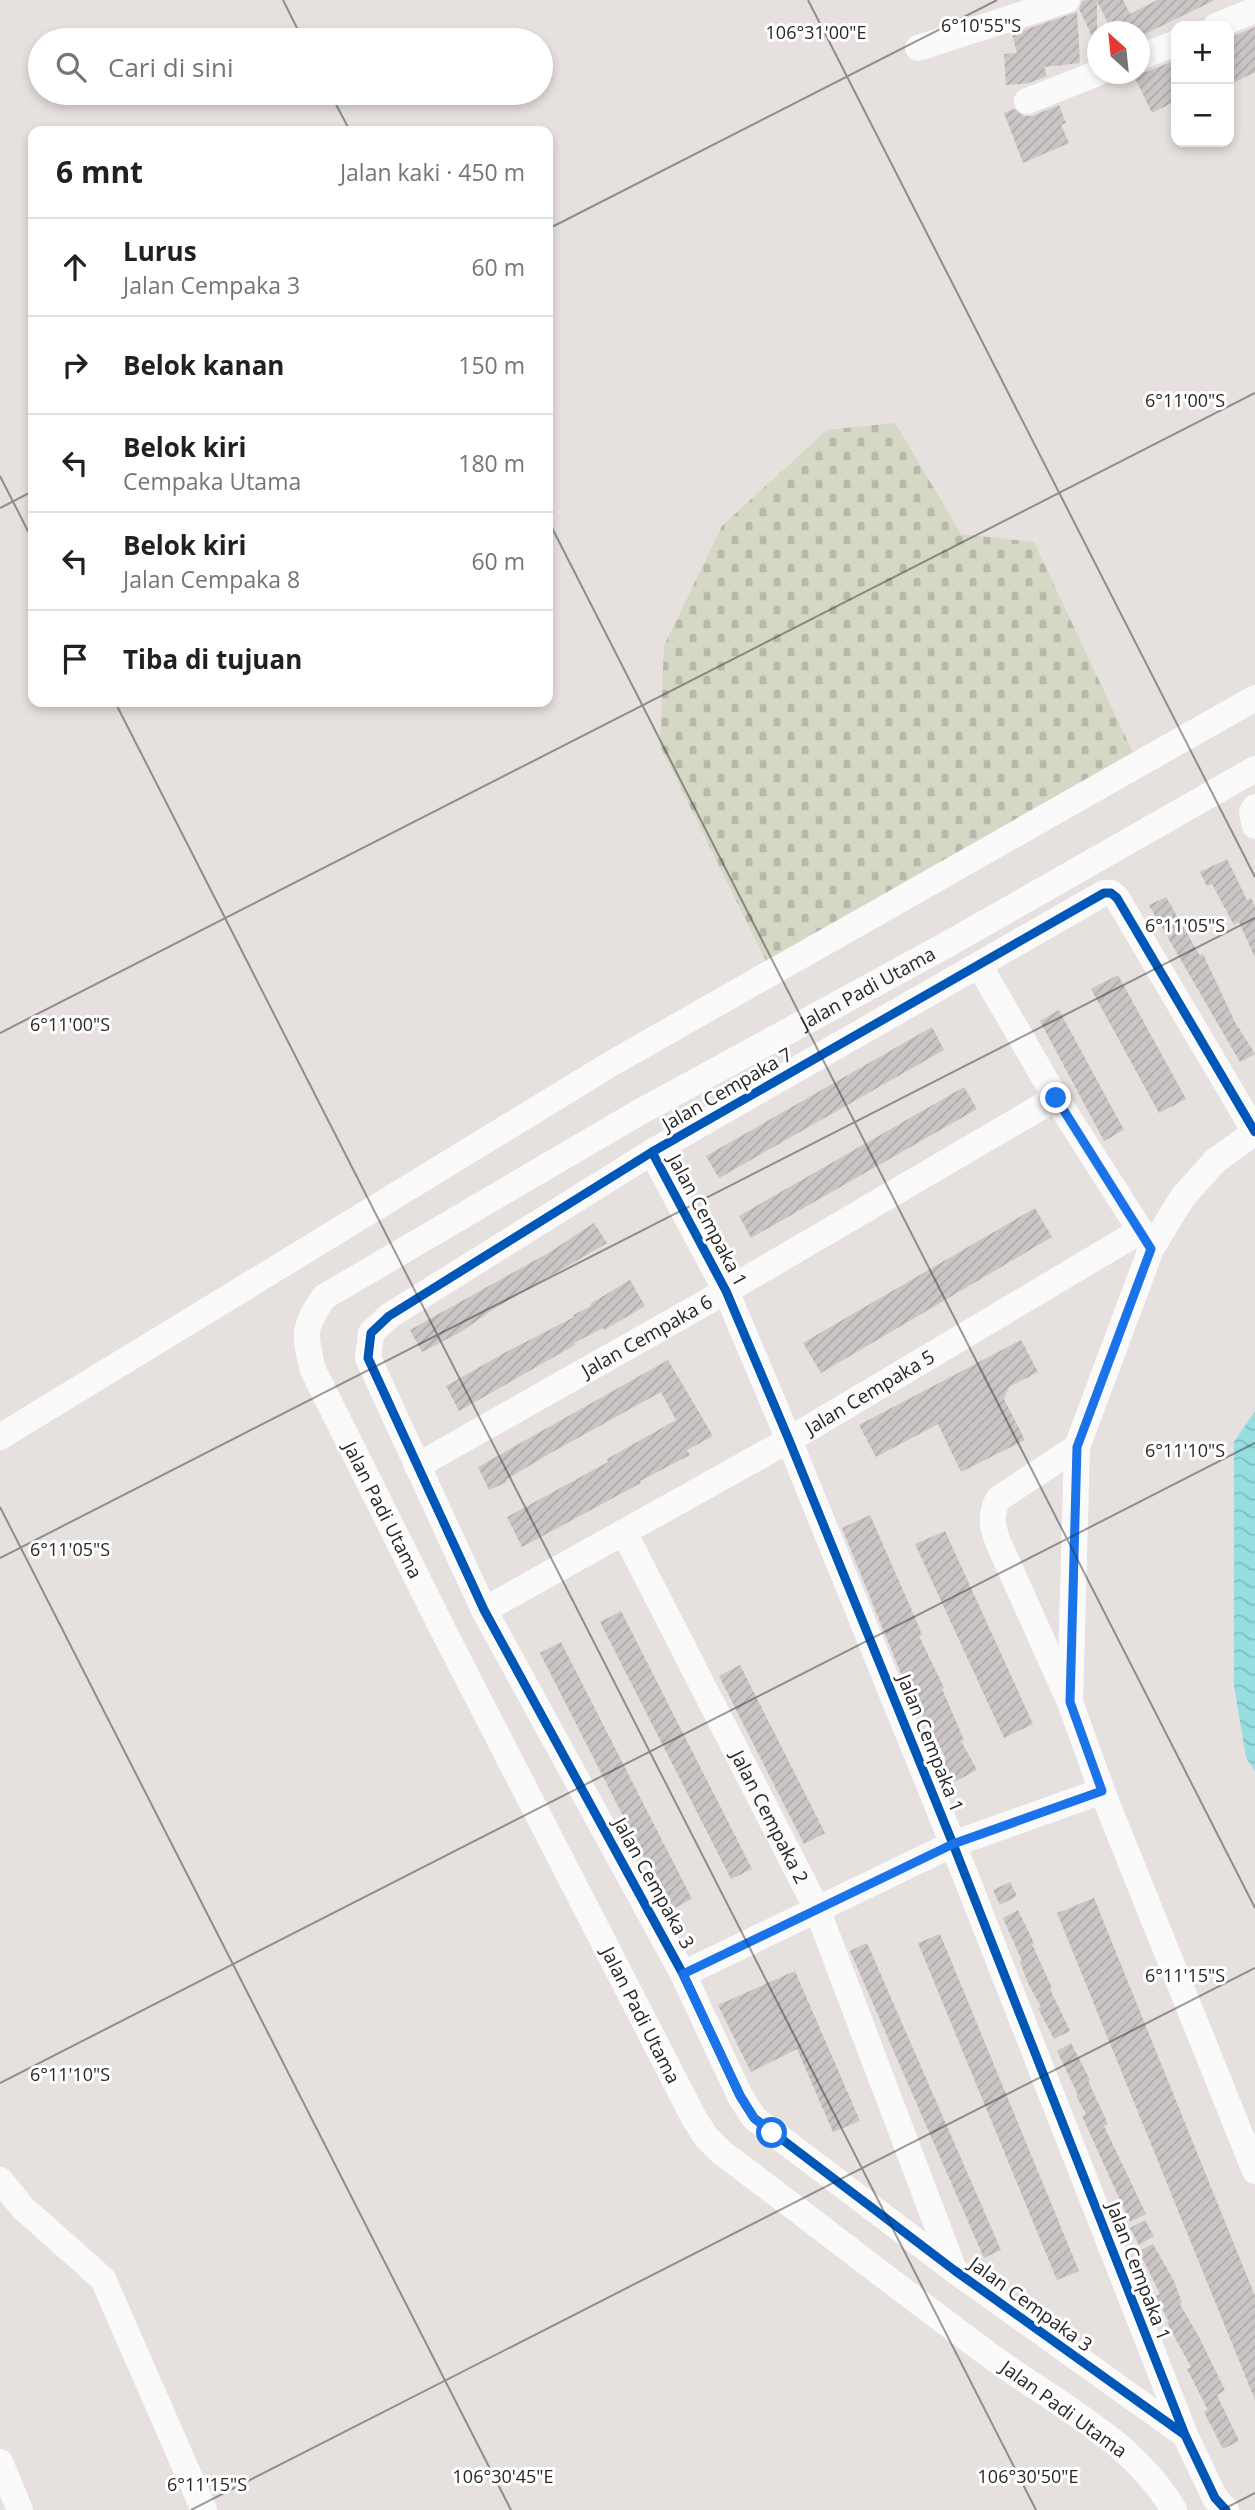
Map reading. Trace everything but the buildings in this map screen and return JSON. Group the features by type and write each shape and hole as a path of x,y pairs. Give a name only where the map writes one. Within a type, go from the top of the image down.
{"street":[{"path":"918,48 1067,0"},
{"path":"1228,21 1255,10"},
{"path":"1150,53 1171,45"},
{"path":"1027,101 1087,76"},
{"path":"0,1437 614,1062 1255,698"},
{"name":"Jalan Padi Utama","path":"1174,2510 1165,2495 1136,2462 1095,2429 993,2358 721,2152 706,2137 694,2119 444,1632 313,1370 306,1341 309,1319 324,1297 638,1113 948,944 1255,769"},
{"path":"1255,807 1252,812 1255,826"},
{"name":"Jalan Cempaka 7","path":"371,1333 389,1316 652,1152 1104,893 1111,893 1117,898 1255,1132"},
{"path":"979,965 1056,1098 1146,1240"},
{"name":"Jalan Cempaka 6","path":"417,1466 726,1291 1056,1098"},
{"path":"1070,1702 1077,1447 1146,1240 1215,1161 1255,1132"},
{"name":"Jalan Cempaka 1","path":"652,1152 726,1291 789,1440 953,1844 1185,2435"},
{"name":"Jalan Cempaka 5","path":"484,1610 1146,1240"},
{"name":"Jalan Cempaka 3","path":"371,1333 368,1358 484,1610 683,1974 740,2095 754,2118 954,2270 1185,2435 1215,2498 1226,2510"},
{"path":"1077,1447 998,1499 991,1522 1070,1702 1102,1791 1255,2171"},
{"name":"Jalan Cempaka 2","path":"624,1532 817,1909 954,2270"},
{"path":"683,1974 953,1844 1102,1791"},
{"path":"0,2180 23,2208 103,2279 204,2510"},
{"path":"0,2462 20,2510"}],"green space":[{"path":"895,423 961,534 1034,542 1141,770 774,977 660,746 664,646 722,526 827,430"}],"water":[{"path":"1255,1411 1255,1772 1246,1757 1234,1686 1234,1442"}],"cycle path":[{"path":"1226,2510 1215,2498 1185,2435 954,2270 754,2118 740,2096 683,1974 484,1610 368,1358 371,1333 389,1316 652,1152 1104,893 1111,893 1117,898 1255,1132"},
{"path":"652,1152 726,1291 789,1440 953,1844 1185,2435"}],"route":[{"path":"772,2133 754,2118 740,2095 683,1974 953,1844 1102,1791 1070,1702 1077,1447 1151,1249 1056,1098"}]}
